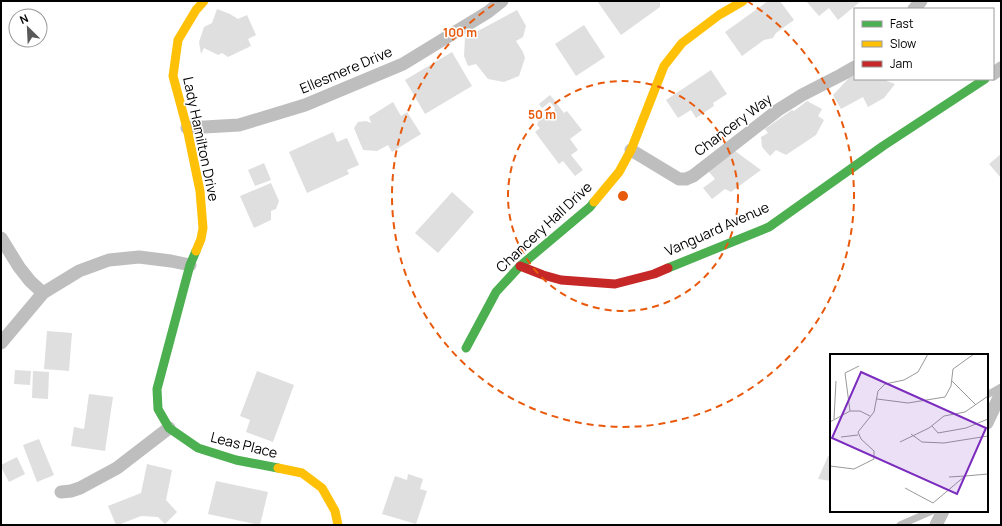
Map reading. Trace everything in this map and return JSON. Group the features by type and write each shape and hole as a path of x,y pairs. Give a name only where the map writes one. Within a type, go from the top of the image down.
{"street":[{"name":"Lady Hamilton Drive","path":"190,265 202,239 203,228 200,191 173,76 178,40 196,10 204,1"},
{"name":"Ellesmere Drive","path":"186,128 239,125 304,105 403,64 488,12 502,1"},
{"name":"Chancery Hall Drive","path":"466,348 496,292 520,266 590,207 619,172 631,150 664,66 682,43 719,15 742,1"},
{"name":"Chancery Way","path":"631,150 679,179 686,179 693,176 778,110 802,95 854,68"},
{"name":"Vanguard Avenue","path":"520,266 561,280 597,283 615,284 654,274 769,227 883,146 983,80"},
{"path":"1,238 19,267 30,281 43,293"},
{"path":"1,343 43,293 79,272 109,260 139,257 190,265"},
{"name":"Leas Place","path":"190,265 157,389 158,409 169,428 198,448 236,460 302,473 322,488 335,511 338,525"},
{"path":"988,421 1001,393"},
{"path":"61,492 80,488 117,468 169,428"},
{"path":"936,525 942,512"}],"lane":[{"path":"988,394 1001,387"},
{"path":"900,525 930,512"}],"building":[{"path":"597,1 660,1 660,7 621,35"},
{"path":"768,1 780,1 794,20 776,33 773,38 764,40 742,56 725,32"},
{"path":"806,1 861,1 838,20 829,8 819,16"},
{"path":"217,9 238,19 247,15 256,35 248,39 251,46 228,57 222,53 218,55 204,48 201,54 199,42 204,27 212,23"},
{"path":"517,10 526,26 523,37 516,41 525,58 519,76 504,82 488,79 476,64 468,66 464,56 465,38"},
{"path":"584,25 605,57 576,76 555,44"},
{"path":"452,52 472,86 425,114 405,80"},
{"path":"711,70 727,94 713,103 714,106 696,118 691,110 678,118 666,100"},
{"path":"854,70 854,80 887,80 895,84 884,98 868,107 863,97 841,109 833,95 848,79 851,72"},
{"path":"550,95 564,113 567,111 582,130 570,139 578,150 571,155 583,170 575,176 563,161 559,164 535,132 540,128 537,125 539,120 548,116 554,122 552,115 555,108 550,102 542,108 539,104"},
{"path":"807,101 822,109 818,116 824,120 816,135 786,155 776,150 770,156 762,147 761,137 768,133 765,129"},
{"path":"393,102 401,116 407,112 421,134 392,152 388,145 377,151 363,150 354,128 358,122 366,121 371,123 369,117"},
{"path":"333,132 337,142 347,138 359,165 347,170 349,174 307,193 289,152"},
{"path":"735,151 761,170 731,192 725,189 712,199 703,188 715,179 709,172 711,165"},
{"path":"1001,154 1001,178 989,164"},
{"path":"264,163 271,180 255,186 248,170"},
{"path":"271,183 279,201 276,209 271,211 271,220 254,228 240,196"},
{"path":"452,192 474,212 438,253 415,233"},
{"path":"47,331 72,333 69,371 44,369"},
{"path":"15,370 31,371 30,385 14,384"},
{"path":"33,371 49,372 48,399 32,398"},
{"path":"257,371 294,385 273,442 246,432 250,420 240,416"},
{"path":"89,394 113,397 105,451 71,446 74,427 84,429"},
{"path":"39,439 54,475 37,482 23,445"},
{"path":"828,456 830,457 830,481 818,479"},
{"path":"17,457 25,474 9,482 1,465"},
{"path":"147,464 172,470 166,500 177,512 165,524 158,517 141,516 116,525 108,506 141,493"},
{"path":"408,474 423,479 420,489 427,491 416,524 382,514 395,476 407,480"},
{"path":"216,481 268,492 260,525 208,514"}],"traffic: fast":[{"path":"668,268 769,227 883,146 983,80"},
{"path":"466,348 496,292 520,266 594,202"},
{"path":"196,251 190,265 157,389 158,409 169,428 198,448 236,460 278,468"}],"traffic: slow":[{"path":"196,251 201,239 203,228 200,191 187,128 173,76 178,40 196,10 204,1"},
{"path":"594,202 619,172 631,150 664,66 682,43 719,15 743,1"},
{"path":"278,468 302,473 322,488 335,511 338,525"}],"traffic: jam":[{"path":"520,266 561,280 615,284 654,274 668,268"}]}
